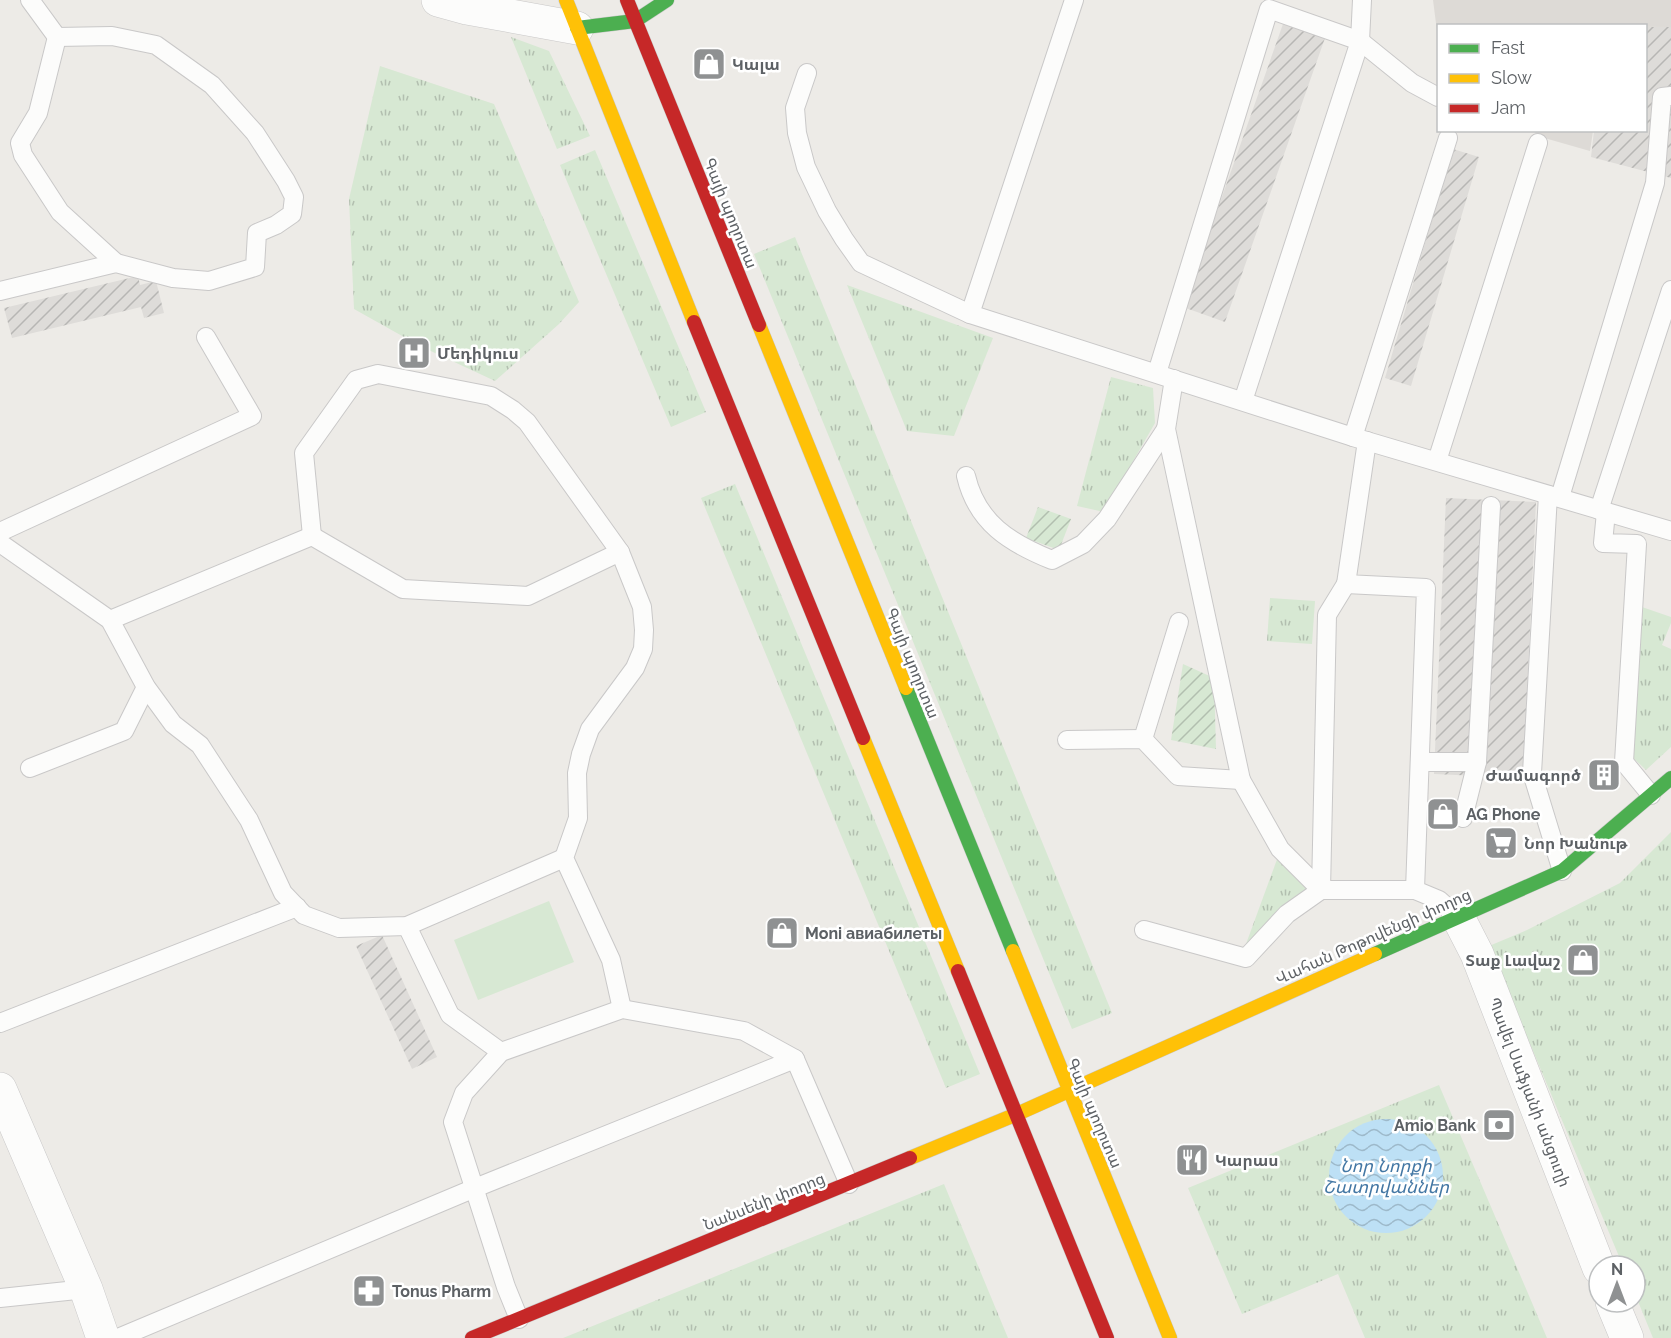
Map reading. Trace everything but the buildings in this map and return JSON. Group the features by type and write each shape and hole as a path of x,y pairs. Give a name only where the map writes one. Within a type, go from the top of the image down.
{"main road":[{"name":"Գայի պողոտա","path":"627,0 1068,1092 1170,1338"},
{"path":"667,0 635,21 572,14 1107,1338"},
{"name":"Վահան Թոթովենցի փողոց","path":"1068,1092 1562,871 1671,778"},
{"name":"Նանսենի փողոց","path":"472,1338 1068,1092"}],"street":[{"path":"438,0 467,8 572,14"},
{"name":"Պավել Սաֆյանի անցուղի","path":"1458,916 1477,954 1594,1254"},
{"path":"0,1089 86,1289 103,1338"},
{"path":"1617,1314 1627,1338"}],"lane":[{"path":"30,0 57,37"},
{"path":"970,314 1074,0"},
{"path":"1243,401 1360,41 1362,0"},
{"path":"1321,890 1280,849 1241,780 1166,429 1165,376 1269,9 1360,41 1412,83 1437,96"},
{"path":"112,36 156,45 212,85 255,133 294,197 291,214 276,225 257,233 255,267 209,281 173,278 116,263 60,212 23,156 20,143 38,113 57,37 112,36"},
{"path":"807,73 795,108 797,133 806,167 843,239 861,263 970,314 1360,439 1671,531"},
{"path":"1562,871 1532,773 1554,496 1663,185 1662,97 1671,96"},
{"path":"1321,890 1327,615 1346,584 1360,439 1448,138"},
{"path":"1437,461 1538,143"},
{"path":"0,291 116,263"},
{"path":"1651,795 1624,762 1637,544 1603,543 1603,511 1671,290"},
{"path":"0,532 252,416 206,337"},
{"path":"312,536 304,453 356,380 378,374 491,396 513,410 526,422 620,552 642,608 643,649 635,668 590,729 580,754 577,773 578,818 564,858 611,960 622,1009"},
{"path":"966,476 970,494 984,518 1023,548 1052,560 1083,544 1107,519 1166,429"},
{"path":"1462,818 1477,762 1491,506"},
{"path":"312,536 403,590 528,596 620,552"},
{"path":"110,620 312,536"},
{"path":"0,543 110,620 146,687 173,724 200,745 249,820 283,893 304,915 339,928 407,926 564,858"},
{"path":"1346,584 1426,588 1415,890"},
{"path":"1143,739 1179,622"},
{"path":"30,768 124,731 146,687"},
{"path":"1067,740 1143,739 1178,776 1241,780"},
{"path":"1420,762 1477,762"},
{"path":"1144,930 1246,958 1287,914 1321,890 1415,890 1438,900 1458,916"},
{"path":"0,1023 297,907"},
{"path":"407,926 450,1015 501,1052"},
{"path":"519,1319 453,1122 464,1094 501,1052 622,1009 744,1031 795,1059 849,1184"},
{"path":"118,1338 475,1188 795,1059"},
{"path":"0,1298 86,1289"}],"shaded area":[{"path":"1433,0 1671,0 1671,27 1647,27 1647,24 1437,24 1437,31"},
{"path":"1283,24 1325,38 1225,322 1183,307"},
{"path":"1647,27 1671,27 1671,178 1591,157 1594,132 1647,132"},
{"path":"1534,132 1593,132 1590,151 1541,137"},
{"path":"1453,149 1479,157 1411,386 1385,378"},
{"path":"138,276 140,285 156,281 164,313 144,318 141,307 12,338 4,308"},
{"path":"1446,498 1536,502 1523,778 1434,774"},
{"path":"382,935 437,1057 412,1069 356,946"}],"green space":[{"path":"511,37 549,51 590,136 557,149"},
{"path":"380,66 494,104 579,302 559,324 495,381 420,346 354,309 349,199"},
{"path":"595,150 706,412 671,427 560,165"},
{"path":"795,237 1112,1013 1072,1029 754,254"},
{"path":"847,285 993,338 954,436 907,431"},
{"path":"1111,377 1153,388 1155,423 1104,512 1077,506"},
{"path":"735,484 980,1074 946,1088 701,498"},
{"path":"1038,507 1071,519 1059,550 1026,538"},
{"path":"1270,598 1315,601 1312,644 1267,641"},
{"path":"1642,607 1671,617 1671,623 1662,645 1671,649 1671,747 1646,770 1629,754"},
{"path":"1183,664 1214,678 1216,749 1171,740"},
{"path":"1671,832 1671,1338 1653,1338 1643,1314 1647,1314 1647,1254 1618,1254 1489,946 1527,930 1620,883"},
{"path":"1279,854 1308,889 1245,953 1246,944"},
{"path":"549,901 574,962 478,1000 454,940"},
{"path":"1439,1085 1547,1338 1365,1338 1338,1274 1242,1314 1188,1188"},
{"path":"944,1184 1008,1338 563,1338"}],"water":[{"name":"Նոր Նորքի Շատրվաններ","path":"1386,1119 1408,1123 1418,1128 1434,1144 1439,1154 1443,1176 1439,1198 1434,1208 1418,1224 1408,1229 1386,1233 1364,1229 1354,1224 1338,1208 1333,1198 1329,1176 1333,1154 1338,1144 1354,1128 1364,1123"}],"traffic: fast":[{"path":"577,28 635,21 667,0"},
{"path":"906,688 1013,951"},
{"path":"1375,954 1562,871 1671,778"}],"traffic: slow":[{"path":"566,0 694,322"},
{"path":"759,325 906,688"},
{"path":"863,738 958,971"},
{"path":"1013,951 1170,1338"},
{"path":"910,1158 1017,1114 1375,954"}],"traffic: jam":[{"path":"627,0 759,325"},
{"path":"694,322 863,738"},
{"path":"958,971 1107,1338"},
{"path":"472,1338 910,1158"}],"place":[{"name":"Կալա","path":"709,64"},
{"name":"Մեդիկուս","path":"414,353"},
{"name":"Ժամագործ","path":"1604,775"},
{"name":"AG Phone","path":"1443,814"},
{"name":"Նոր Խանութ","path":"1501,843"},
{"name":"Moni авиабилеты","path":"782,933"},
{"name":"Տաք Լավաշ","path":"1583,960"},
{"name":"Amio Bank","path":"1499,1125"},
{"name":"Կարաս","path":"1192,1160"},
{"name":"Tonus Pharm","path":"369,1291"}]}
